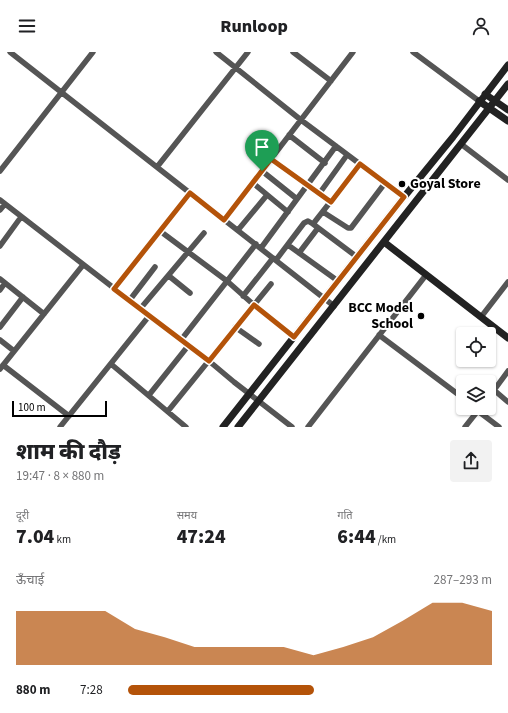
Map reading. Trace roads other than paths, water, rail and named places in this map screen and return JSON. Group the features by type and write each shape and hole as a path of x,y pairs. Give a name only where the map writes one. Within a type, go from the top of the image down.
{"street":[{"path":"10,52 334,306"},
{"path":"0,171 93,52"},
{"path":"216,52 301,120 404,197"},
{"path":"157,167 248,52"},
{"path":"293,52 331,81"},
{"path":"224,220 353,52"},
{"path":"413,52 508,121"},
{"path":"223,427 508,65"},
{"path":"238,427 508,84"},
{"path":"485,94 508,110"},
{"path":"289,135 325,162"},
{"path":"461,144 508,180"},
{"path":"261,248 336,146"},
{"path":"318,194 348,155"},
{"path":"271,159 331,202"},
{"path":"313,224 360,164"},
{"path":"262,171 297,199"},
{"path":"253,183 288,212"},
{"path":"323,212 348,228 351,228 385,183"},
{"path":"114,289 190,193"},
{"path":"238,230 267,194"},
{"path":"0,210 2,202 209,361 292,427"},
{"path":"0,246 21,217"},
{"path":"244,296 288,245 304,223 308,221 357,257"},
{"path":"299,253 318,228"},
{"path":"160,231 227,281 294,337"},
{"path":"140,309 169,276 204,232"},
{"path":"384,242 508,338"},
{"path":"181,340 256,244"},
{"path":"288,245 338,281"},
{"path":"69,416 2,367 83,265"},
{"path":"129,301 155,267"},
{"path":"308,427 426,275"},
{"path":"169,276 190,293"},
{"path":"0,279 44,314"},
{"path":"481,317 508,282"},
{"path":"0,290 5,283"},
{"path":"168,411 271,284"},
{"path":"0,327 23,297"},
{"path":"60,427 149,316"},
{"path":"235,327 259,344"},
{"path":"379,336 456,393"},
{"path":"0,340 14,351"},
{"path":"150,395 188,346"},
{"path":"111,364 150,395 186,427"},
{"path":"496,387 508,371"},
{"path":"496,392 508,402"},
{"path":"464,427 473,415"},
{"path":"484,415 499,427"}],"place":[{"name":"Goyal Store","path":"402,184"},
{"name":"BCC Model School","path":"421,316"}]}
